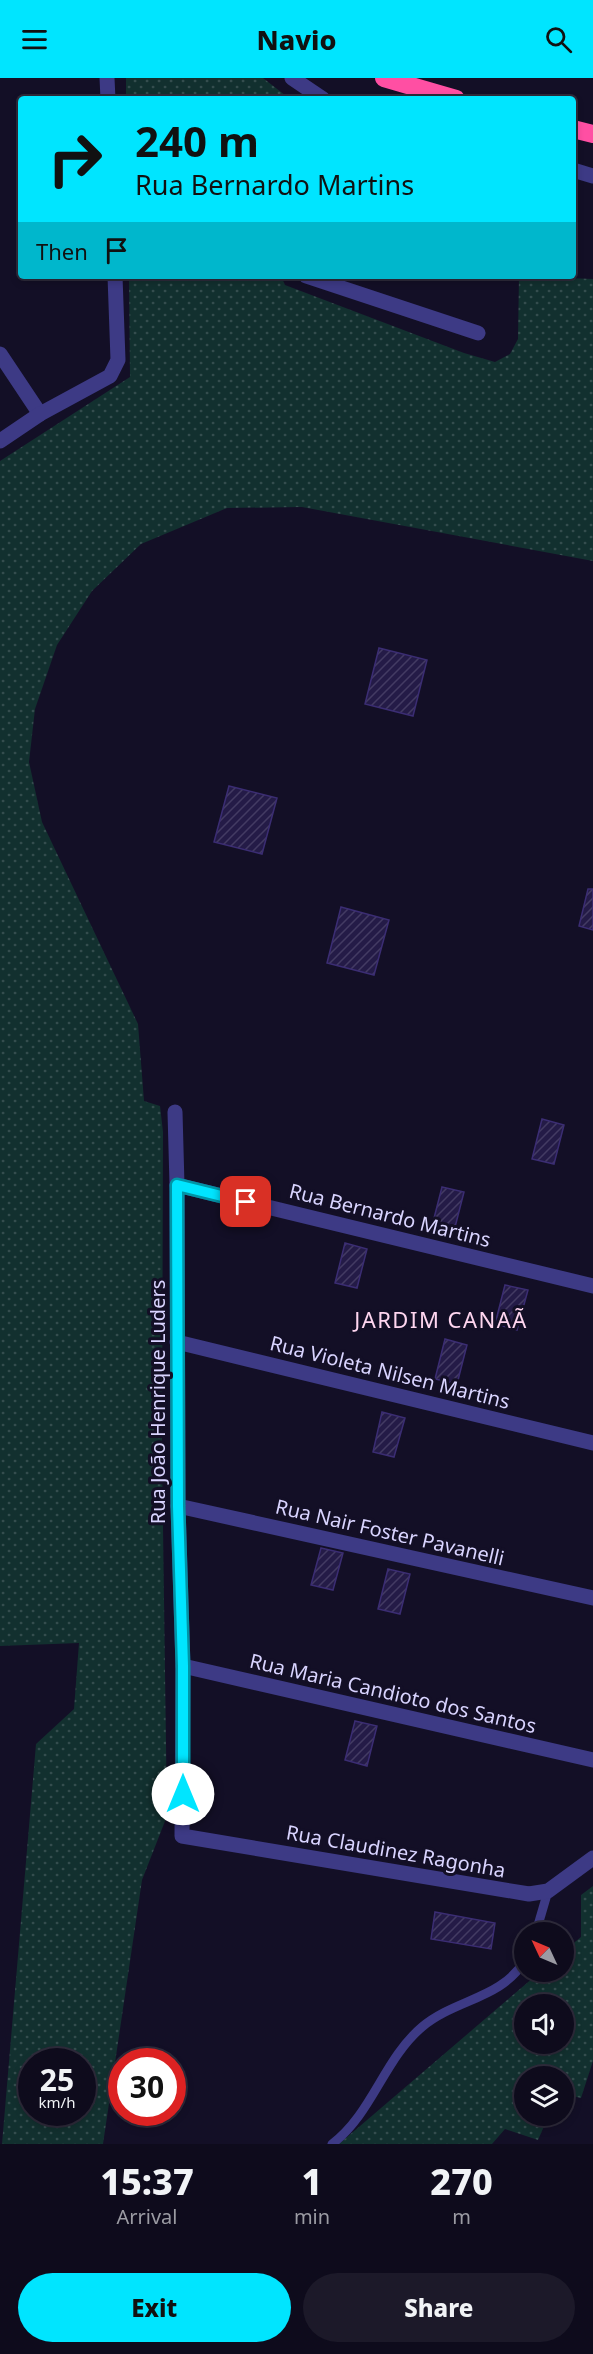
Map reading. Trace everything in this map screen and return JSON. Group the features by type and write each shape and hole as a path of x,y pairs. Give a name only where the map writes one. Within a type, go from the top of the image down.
{"highway":[{"path":"384,78 446,96"},
{"path":"576,130 593,134"}],"street":[{"path":"107,78 108,96"},
{"path":"292,78 319,96"},
{"path":"576,171 593,176"},
{"path":"0,441 40,414 110,376 118,360 115,279"},
{"path":"315,279 478,333"},
{"path":"0,354 40,414"},
{"name":"Rua João Henrique Luders","path":"175,1112 178,1506 183,1666 182,1836"},
{"name":"Rua Bernardo Martins","path":"177,1185 593,1286"},
{"name":"Rua Violeta Nilsen Martins","path":"177,1342 593,1443"},
{"name":"Rua Nair Foster Pavanelli","path":"178,1506 593,1598"},
{"name":"Rua Maria Candioto dos Santos","path":"183,1666 593,1760"},
{"name":"Rua Claudinez Ragonha","path":"182,1836 529,1894 548,1891"},
{"path":"548,1891 593,1858"}],"lane":[{"path":"539,1922 548,1891"},
{"path":"332,2144 352,2124 403,2048 421,2027 441,2014 495,1991 508,1982 514,1974"}],"green space":[{"path":"126,78 263,78 286,96 126,96"},
{"path":"129,279 282,279 285,285 464,353 495,362 510,354 518,339 519,279 593,279 593,561 302,507 227,508 141,544 92,591 57,645 35,709 29,762 42,822 138,1024 144,1101 160,1106 163,1132 162,1455 167,1816 142,1880 117,2048 108,2048 108,2110 103,2144 2,2144 36,1744 74,1709 79,1643 0,1646 0,461 130,377"},
{"path":"593,1886 593,2061 581,2098 574,2096 574,2066 514,2066 514,2126 544,2126 538,2140 505,2129 492,2144 339,2144 514,1994 514,2054 574,2054 574,1994 514,1994 528,1982 574,1982 574,1943 581,1937 581,1895"}],"building":[{"path":"379,648 427,660 413,716 365,704"},
{"path":"229,786 277,798 262,854 214,842"},
{"path":"588,889 593,889 593,930 579,926"},
{"path":"341,907 389,920 374,975 327,963"},
{"path":"542,1119 564,1125 554,1164 532,1159"},
{"path":"442,1187 464,1192 454,1231 432,1226"},
{"path":"345,1243 367,1249 357,1288 335,1283"},
{"path":"505,1285 528,1290 517,1330 495,1324"},
{"path":"445,1339 467,1345 457,1384 435,1379"},
{"path":"382,1412 405,1418 394,1457 373,1452"},
{"path":"321,1548 343,1553 333,1590 311,1585"},
{"path":"388,1569 410,1574 400,1614 378,1609"},
{"path":"355,1721 377,1726 367,1766 345,1760"},
{"path":"435,1912 495,1923 491,1949 431,1939"}],"district":[{"name":"JARDIM CANAÃ","path":"441,1319"}],"route":[{"path":"183,1794 183,1666 178,1506 177,1185 246,1202"}]}
